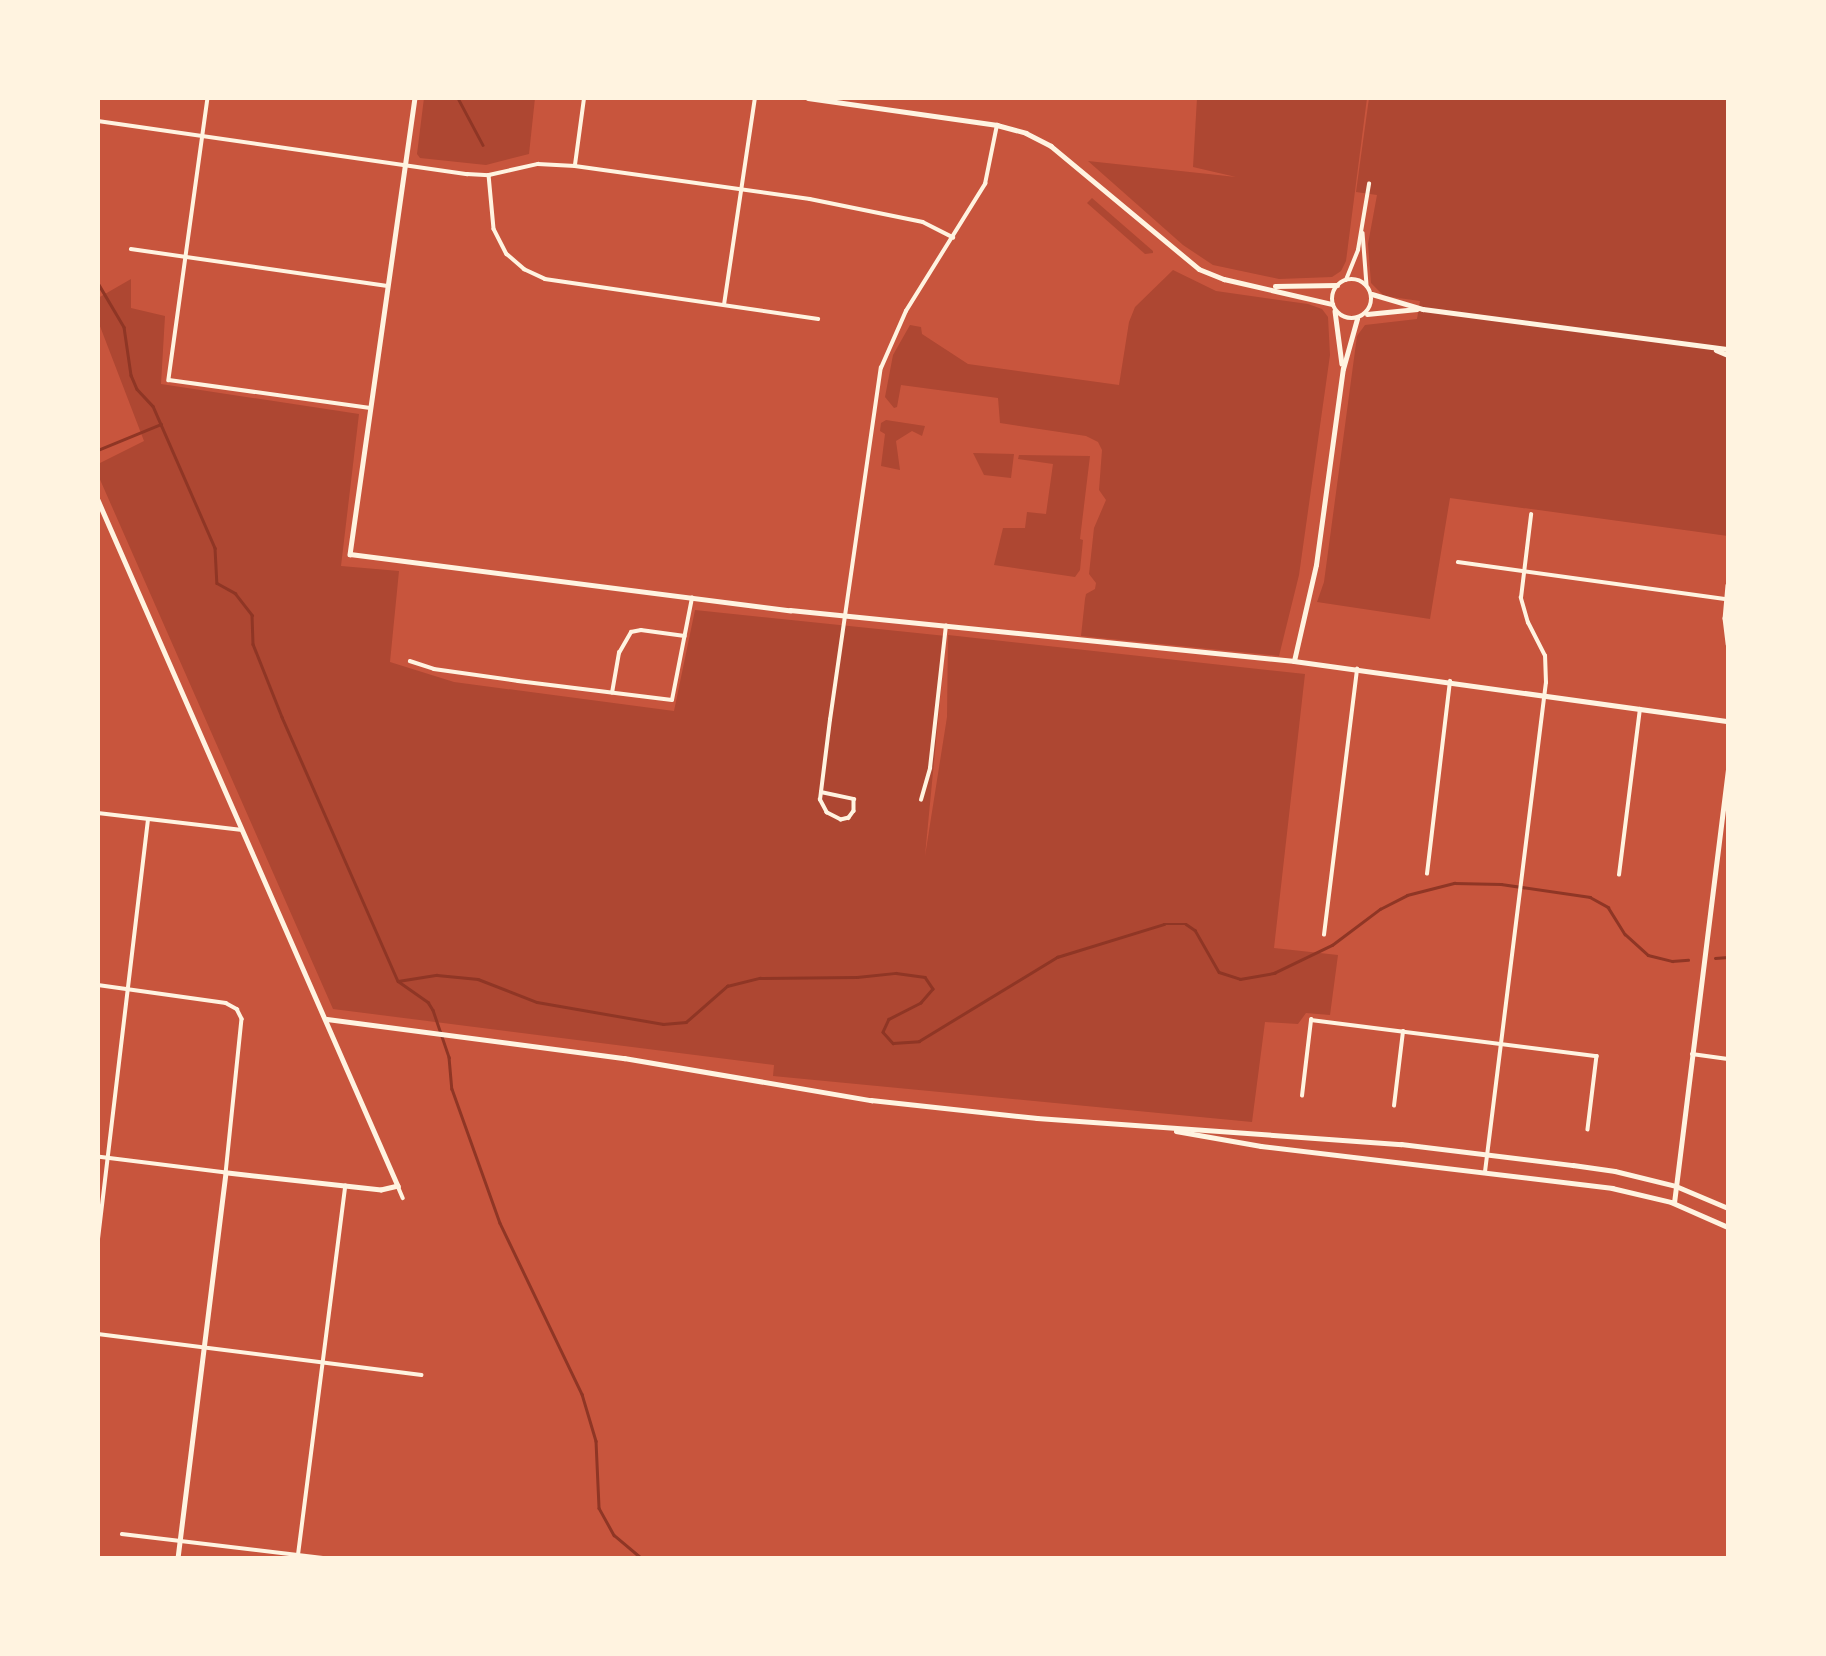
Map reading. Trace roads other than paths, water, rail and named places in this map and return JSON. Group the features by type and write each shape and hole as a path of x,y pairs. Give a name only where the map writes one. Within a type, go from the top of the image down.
{"street":[{"path":"208,98 169,380 370,408"},
{"path":"415,98 350,554 846,616 1294,661 1728,721"},
{"path":"575,166 584,98"},
{"path":"724,305 755,98"},
{"path":"808,98 997,125 1026,133 1051,146 1199,269 1224,279 1332,303"},
{"path":"98,121 405,166 489,175 538,164 575,166 810,199 923,222 953,237"},
{"path":"821,792 853,799 854,811 849,818 836,818 827,813 820,800 821,792 881,368 906,311 985,184 997,125"},
{"path":"489,175 494,229 507,254 524,269 545,279 818,319"},
{"path":"1346,280 1353,268 1369,184"},
{"path":"1363,224 1367,285 1372,294 1372,305 1366,314"},
{"path":"131,249 387,286"},
{"path":"1264,286 1338,285 1346,280 1357,279 1367,285"},
{"path":"1338,285 1332,303 1343,369"},
{"path":"1372,294 1423,309 1728,349"},
{"path":"1335,310 1345,318 1357,319 1366,314 1423,309"},
{"path":"1294,661 1315,565 1343,369 1357,319"},
{"path":"1715,349 1728,355"},
{"path":"98,500 403,1198"},
{"path":"1485,1172 1545,695 1545,656 1523,610 1523,571 1531,515"},
{"path":"1458,562 1726,599"},
{"path":"1728,585 1728,644"},
{"path":"411,661 434,669 673,700 692,596"},
{"path":"921,800 930,768 946,626"},
{"path":"612,693 619,653 631,632 641,629 685,636"},
{"path":"1324,935 1357,669"},
{"path":"1427,874 1450,681"},
{"path":"1619,875 1640,709"},
{"path":"1674,1203 1728,770"},
{"path":"98,813 244,830"},
{"path":"98,1239 148,820"},
{"path":"98,985 226,1003 237,1009 242,1019 226,1173 202,1348 178,1558"},
{"path":"327,1019 662,1064 871,1100 1154,1127 1401,1144 1615,1171 1676,1186 1728,1208"},
{"path":"1302,1096 1311,1020 1597,1056 1588,1129"},
{"path":"1394,1106 1403,1032"},
{"path":"1692,1055 1728,1059"},
{"path":"1154,1127 1261,1146 1612,1188 1674,1203 1728,1227"},
{"path":"98,1157 381,1190 398,1186"},
{"path":"298,1555 345,1186"},
{"path":"98,1334 421,1375"},
{"path":"122,1534 323,1558"}],"waterway":[{"path":"458,98 483,145"},
{"path":"98,283 124,327 131,375 137,389 153,406 215,548 217,583 235,593 252,615 253,644 282,717 398,981 428,1002 433,1010 449,1057 452,1089 500,1223 582,1394 596,1441 599,1508 614,1535 641,1558"},
{"path":"98,450 161,424"},
{"path":"398,981 437,975 478,979 537,1002 663,1024 686,1022 727,986 760,978 857,977 896,973 925,977 933,989 921,1003 889,1019 883,1032 893,1043 919,1041 1057,957 1164,924 1186,924 1195,930 1219,972 1240,979 1274,973 1332,945 1380,909 1407,895 1454,883 1501,884 1590,897 1608,907 1625,934 1648,955 1672,961 1688,960"},
{"path":"1715,958 1728,957"}]}
